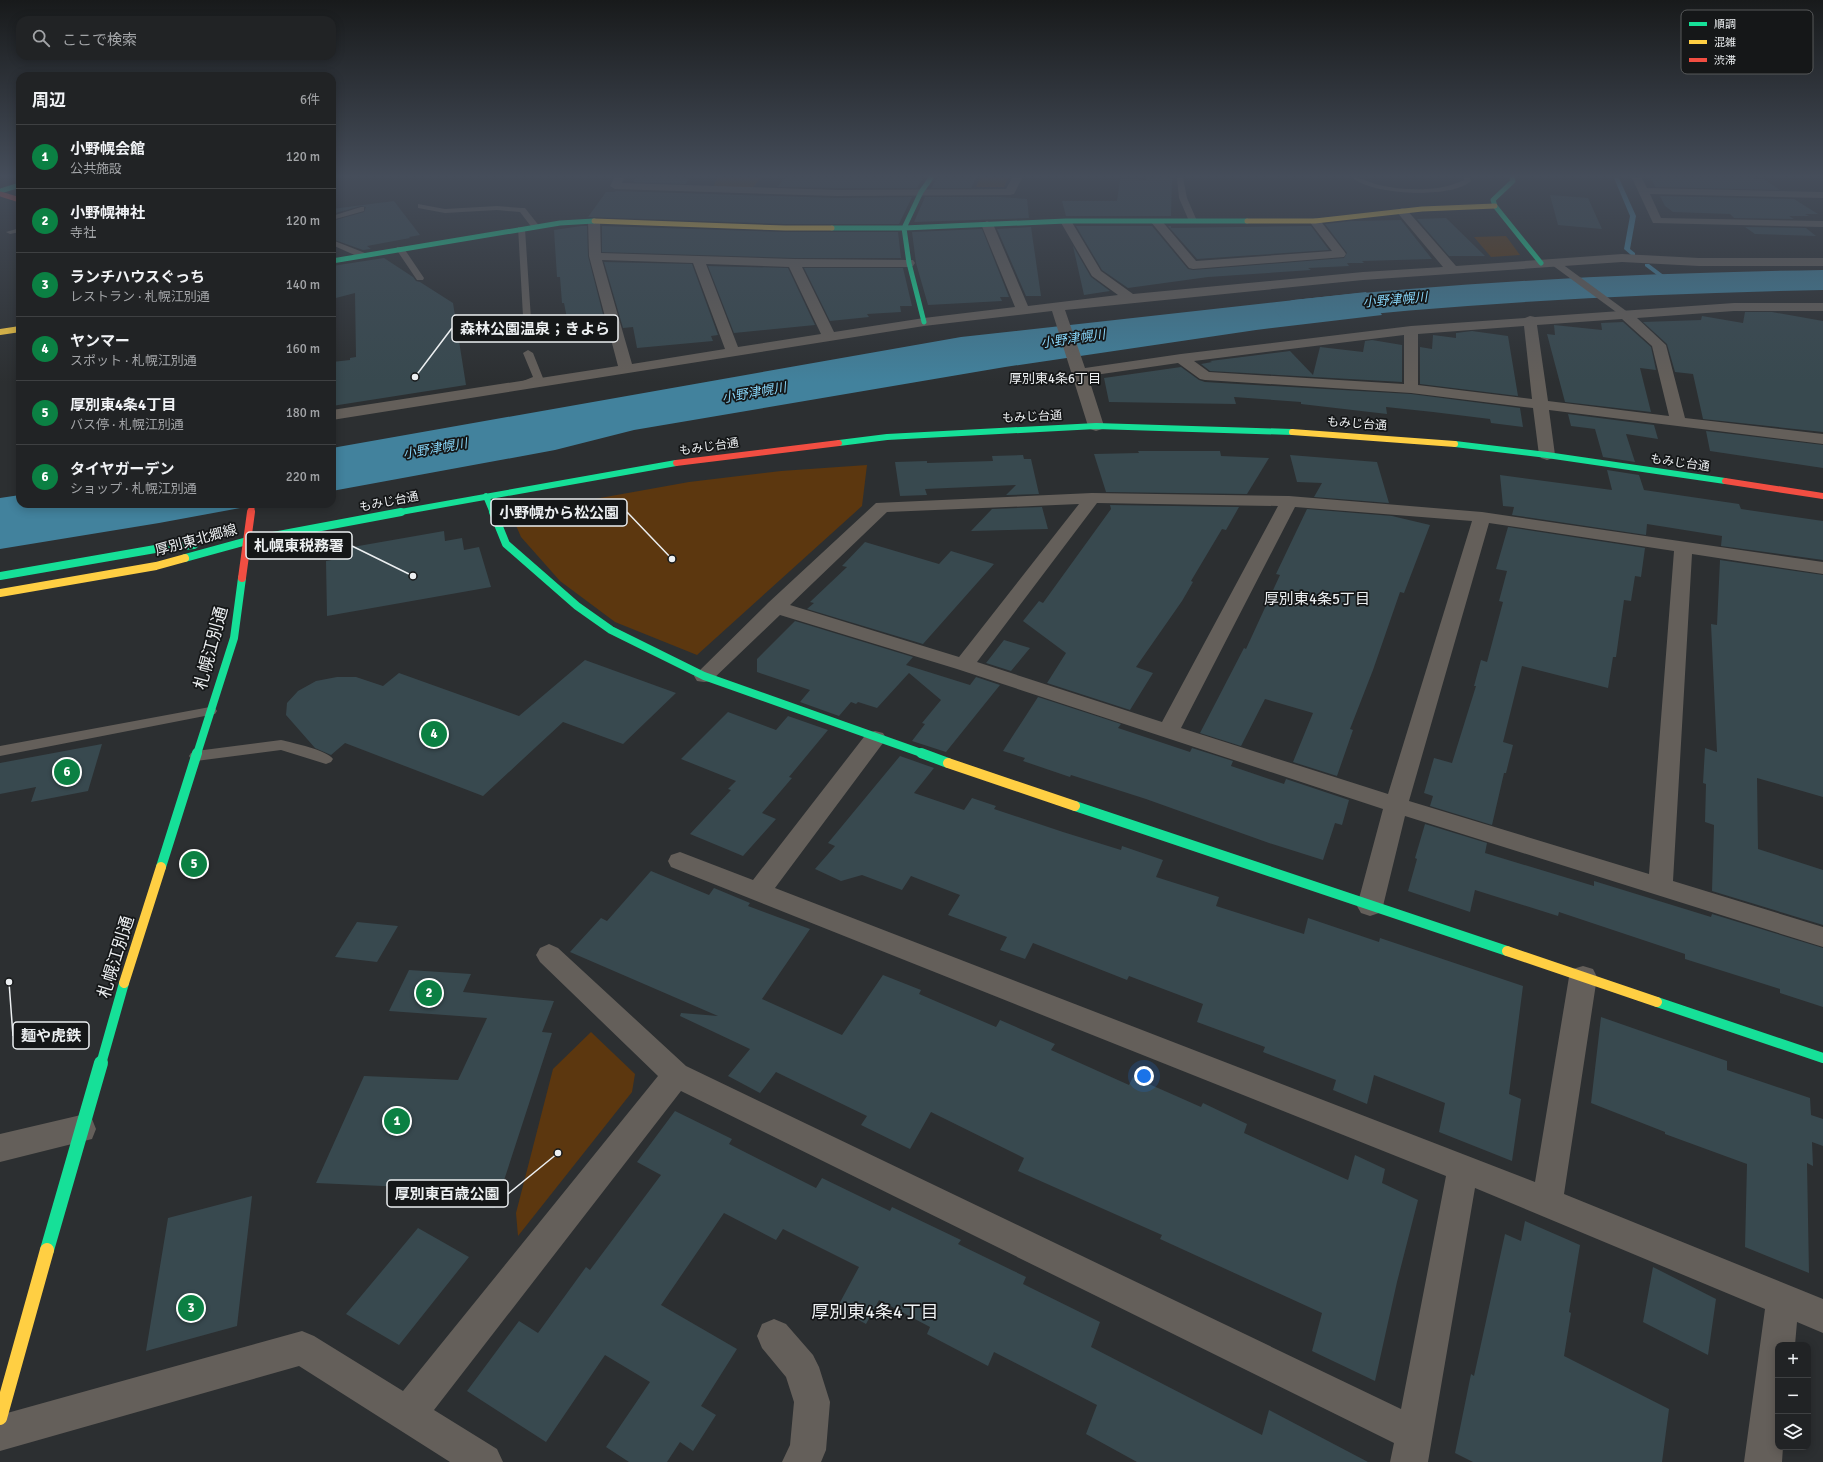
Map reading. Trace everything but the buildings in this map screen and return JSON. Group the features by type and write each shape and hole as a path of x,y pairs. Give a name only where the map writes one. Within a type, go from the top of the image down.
{"main road":[{"path":"336,260 417,246"},
{"path":"907,246 909,263 924,322"},
{"path":"1527,246 1541,263"},
{"path":"0,332 16,330"},
{"name":"もみじ台通","path":"247,541 486,496 691,461 887,437 1096,426 1311,433 1435,441 1547,455 1823,496"},
{"path":"486,496 506,544 577,606 611,630 704,676 875,738 1823,1058"},
{"name":"札幌江別通","path":"0,1418 121,992 234,638 252,508"},
{"name":"厚別東北郷線","path":"0,576 161,548 247,541"},
{"name":"厚別東北郷線","path":"0,593 156,566 247,541"}],"street":[{"path":"595,246 595,256 626,368"},
{"path":"996,246 1023,311"},
{"path":"1081,246 1096,273 1130,298"},
{"path":"1178,246 1193,265 1340,254 1334,246"},
{"path":"1432,246 1451,268"},
{"path":"595,256 794,263 909,263"},
{"path":"336,414 924,322 1130,298 1451,268 1622,258 1699,262 1823,262"},
{"path":"698,260 733,351"},
{"path":"794,263 829,337"},
{"path":"1057,307 1075,356 1096,426"},
{"path":"1080,373 1181,358 1411,330 1530,320 1734,307 1823,307"},
{"path":"1626,315 1659,346 1678,421"},
{"path":"1530,320 1547,455"},
{"path":"1411,330 1412,389"},
{"path":"1181,358 1205,376 1412,389 1823,439"},
{"path":"704,676 882,507 1092,498 1289,501 1482,517 1823,568"},
{"path":"964,665 1092,498"},
{"path":"1168,730 1289,501"},
{"path":"1370,906 1396,805 1482,517"},
{"path":"1660,888 1683,547"},
{"path":"775,607 1168,730 1396,805 1660,888 1823,937"},
{"path":"758,892 875,738"},
{"path":"680,861 1463,1168 1783,1301 1823,1316"},
{"path":"549,955 676,1075 1412,1448 1463,1168"},
{"path":"1547,1203 1583,976"},
{"path":"407,1415 676,1075"},
{"path":"0,1148 81,1129"},
{"path":"1763,1462 1783,1301"},
{"path":"774,1336 801,1367 812,1402 808,1450 801,1462"},
{"path":"0,1432 302,1348 484,1462"}],"lane":[{"path":"341,246 362,256"},
{"path":"522,246 528,334"},
{"path":"400,249 420,278"},
{"path":"1555,262 1626,315"},
{"path":"522,385 538,378 528,353"},
{"path":"0,751 210,711"},
{"path":"196,756 281,745 326,759"}],"shaded area":[{"path":"1482,246 1514,246 1520,255 1491,257"},
{"path":"867,465 862,506 697,655 615,622 560,581 521,537 511,514 689,482 781,471"},
{"path":"591,1032 635,1074 632,1092 518,1236 516,1213 553,1069"}],"water":[{"path":"1366,292 1382,315 1256,330 1005,367 634,430 555,450 336,490 336,447 961,337"},
{"path":"16,496 16,508 240,508 0,549 0,498"}],"waterway":[{"path":"1628,246 1627,249 1633,254"},
{"path":"1647,265 1672,284"},
{"name":"小野津幌川","path":"1293,311 1425,298 1558,289 1690,283 1823,280"}],"traffic: fast":[{"path":"336,260 421,246"},
{"path":"907,246 909,263 924,322"},
{"path":"1527,246 1541,263"},
{"path":"839,443 887,437 1096,426 1292,432"},
{"path":"1455,444 1547,455 1725,481"},
{"path":"247,541 486,496 676,463"},
{"path":"486,496 506,544 577,606 611,630 704,676 948,763"},
{"path":"185,558 247,541"},
{"path":"0,576 161,548 194,545"},
{"path":"161,867 234,638 242,578"},
{"path":"1075,806 1507,951"},
{"path":"47,1250 124,983"},
{"path":"1657,1002 1823,1058"}],"traffic: slow":[{"path":"0,332 16,330"},
{"path":"1292,432 1455,444"},
{"path":"0,593 156,566 185,558"},
{"path":"948,763 1075,806"},
{"path":"124,983 161,867"},
{"path":"1507,951 1657,1002"},
{"path":"0,1418 47,1250"}],"traffic: jam":[{"path":"676,463 839,443"},
{"path":"1725,481 1823,496"},
{"path":"242,578 251,508"}],"place":[{"name":"森林公園温泉；きよら","path":"415,377"},
{"name":"小野幌から松公園","path":"672,559"},
{"name":"札幌東税務署","path":"413,576"},
{"name":"ヤンマー","path":"434,734"},
{"name":"タイヤガーデン","path":"67,772"},
{"name":"厚別東4条4丁目","path":"194,864"},
{"name":"麺や虎鉄","path":"9,982"},
{"name":"小野幌神社","path":"429,993"},
{"name":"小野幌会館","path":"397,1121"},
{"name":"厚別東百歳公園","path":"558,1153"},
{"name":"ランチハウスぐっち","path":"191,1308"}],"district":[{"name":"厚別東4条6丁目","path":"1055,379"},
{"name":"厚別東4条5丁目","path":"1317,599"},
{"name":"厚別東4条4丁目","path":"875,1312"}]}
